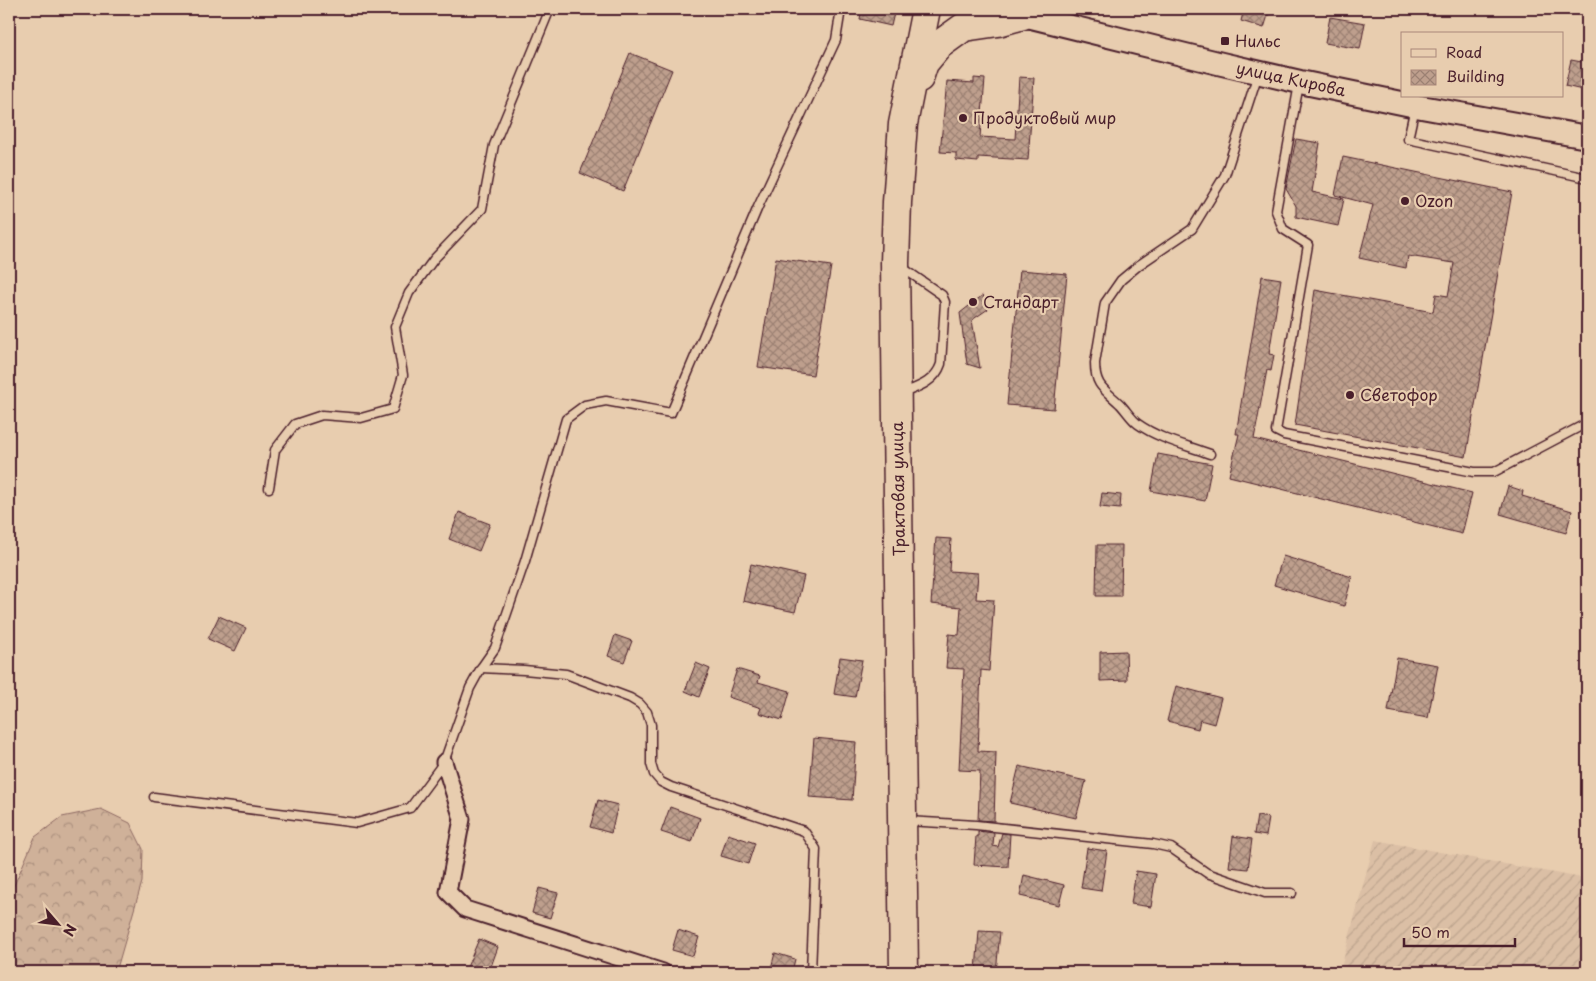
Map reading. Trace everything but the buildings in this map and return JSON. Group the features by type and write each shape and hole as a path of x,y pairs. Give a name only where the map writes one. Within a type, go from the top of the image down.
{"highway":[{"name":"Трактовая улица","path":"904,972 895,263 897,202 903,124 926,9"},
{"path":"903,124 924,62 939,45 964,27 998,22 1020,12"}],"street":[{"name":"улица Кирова","path":"1020,12 1300,82 1416,106 1587,136"},
{"path":"444,762 462,819 448,892 465,909 663,972"}],"lane":[{"path":"270,488 275,450 294,424 322,415 361,418 392,409 403,375 395,327 398,319 409,293 434,259 482,209 494,145 550,9"},
{"path":"154,797 357,824 410,808 444,762 470,688 495,648 525,561 566,419 585,405 606,401 670,413 758,206 836,40 841,9"},
{"path":"1210,454 1153,433 1136,422 1098,384 1095,363 1105,303 1121,280 1139,265 1192,229 1225,175 1258,72"},
{"path":"1300,82 1276,211 1283,229 1308,245 1276,431 1284,436 1474,472 1494,472 1587,423"},
{"path":"1416,106 1408,138 1587,178"},
{"path":"895,263 942,295 945,302 939,372 926,384 896,396"},
{"path":"481,668 566,674 630,698 640,704 647,712 651,725 651,764 654,774 661,782 804,831 816,849 811,972"},
{"path":"902,820 976,825 1153,844 1170,848 1207,873 1215,876 1265,893 1292,893"}],"shaded area":[{"path":"1375,840 1587,879 1587,972 1340,972"}],"green space":[{"path":"101,809 130,823 143,849 142,882 116,972 9,972 9,897 35,837 62,817"}],"place":[{"name":"Нильс","path":"1225,41"},
{"name":"Продуктовый мир","path":"963,118"},
{"name":"Ozon","path":"1405,201"},
{"name":"Стандарт","path":"973,302"},
{"name":"Светофор","path":"1350,395"}]}
